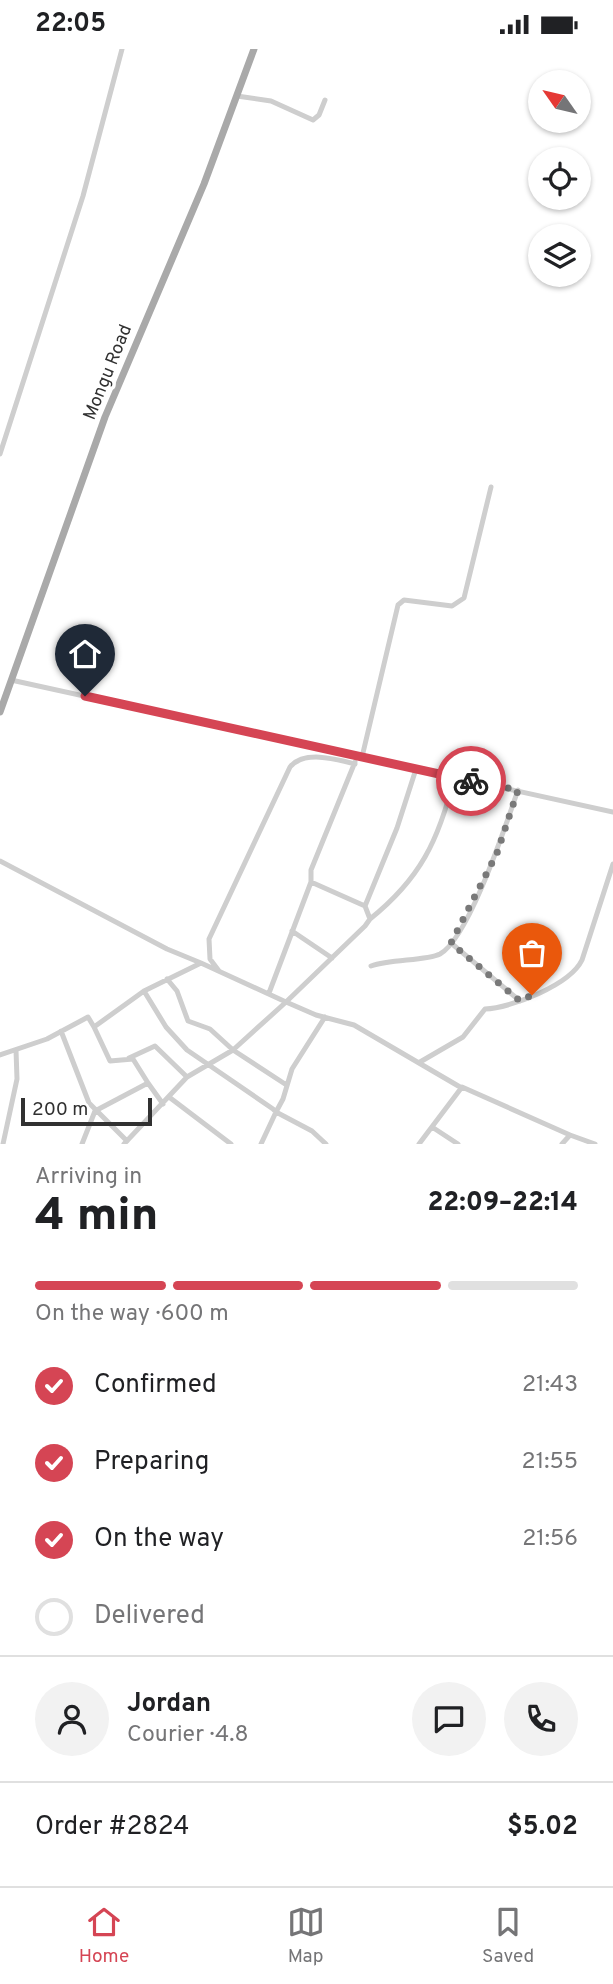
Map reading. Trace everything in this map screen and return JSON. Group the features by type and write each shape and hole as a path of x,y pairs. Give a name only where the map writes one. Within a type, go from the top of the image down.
{"main road":[{"name":"Mongu Road","path":"0,712 105,417 204,184 254,49"}],"street":[{"path":"0,454 83,195 122,49"},
{"path":"237,96 271,101 313,120 319,115 325,100"},
{"path":"270,993 311,882 311,870 360,757 398,605 404,600 452,606 464,598 491,487"},
{"path":"11,680 613,812"},
{"path":"219,971 210,959 209,939 290,767 300,759 319,758 355,764"},
{"path":"370,919 365,906 397,828 416,769"},
{"path":"61,1031 75,1061 86,1098 94,1111 126,1142 187,1077 233,1050 409,884 443,818 454,778"},
{"path":"371,966 397,959 438,955 451,943 497,853 518,790"},
{"path":"0,861 167,949 286,1002 354,1025 460,1087 482,1094 595,1144"},
{"path":"420,1062 463,1037 480,1012 520,1001 565,980 579,967 613,864"},
{"path":"311,882 365,906"},
{"path":"292,931 332,958"},
{"path":"451,943 520,1001"},
{"path":"94,1027 144,991 201,963"},
{"path":"167,979 177,991 188,1021 210,1029 233,1050 285,1084"},
{"path":"144,991 166,1027 206,1065 276,1112 312,1131 326,1144"},
{"path":"0,1055 61,1031 88,1017 110,1061 126,1059 155,1047 187,1077"},
{"path":"261,1144 283,1099 285,1084 325,1017"},
{"path":"3,1144 17,1079 16,1050"},
{"path":"126,1059 137,1062 163,1104"},
{"path":"82,1144 94,1111 148,1083"},
{"path":"419,1144 460,1087"},
{"path":"169,1097 231,1144"},
{"path":"432,1127 458,1144"},
{"path":"562,1144 570,1135"}],"way so far":[{"path":"471,781 518,790 497,853 451,943 520,1001 532,995"}],"route":[{"path":"85,696 471,781"}]}
